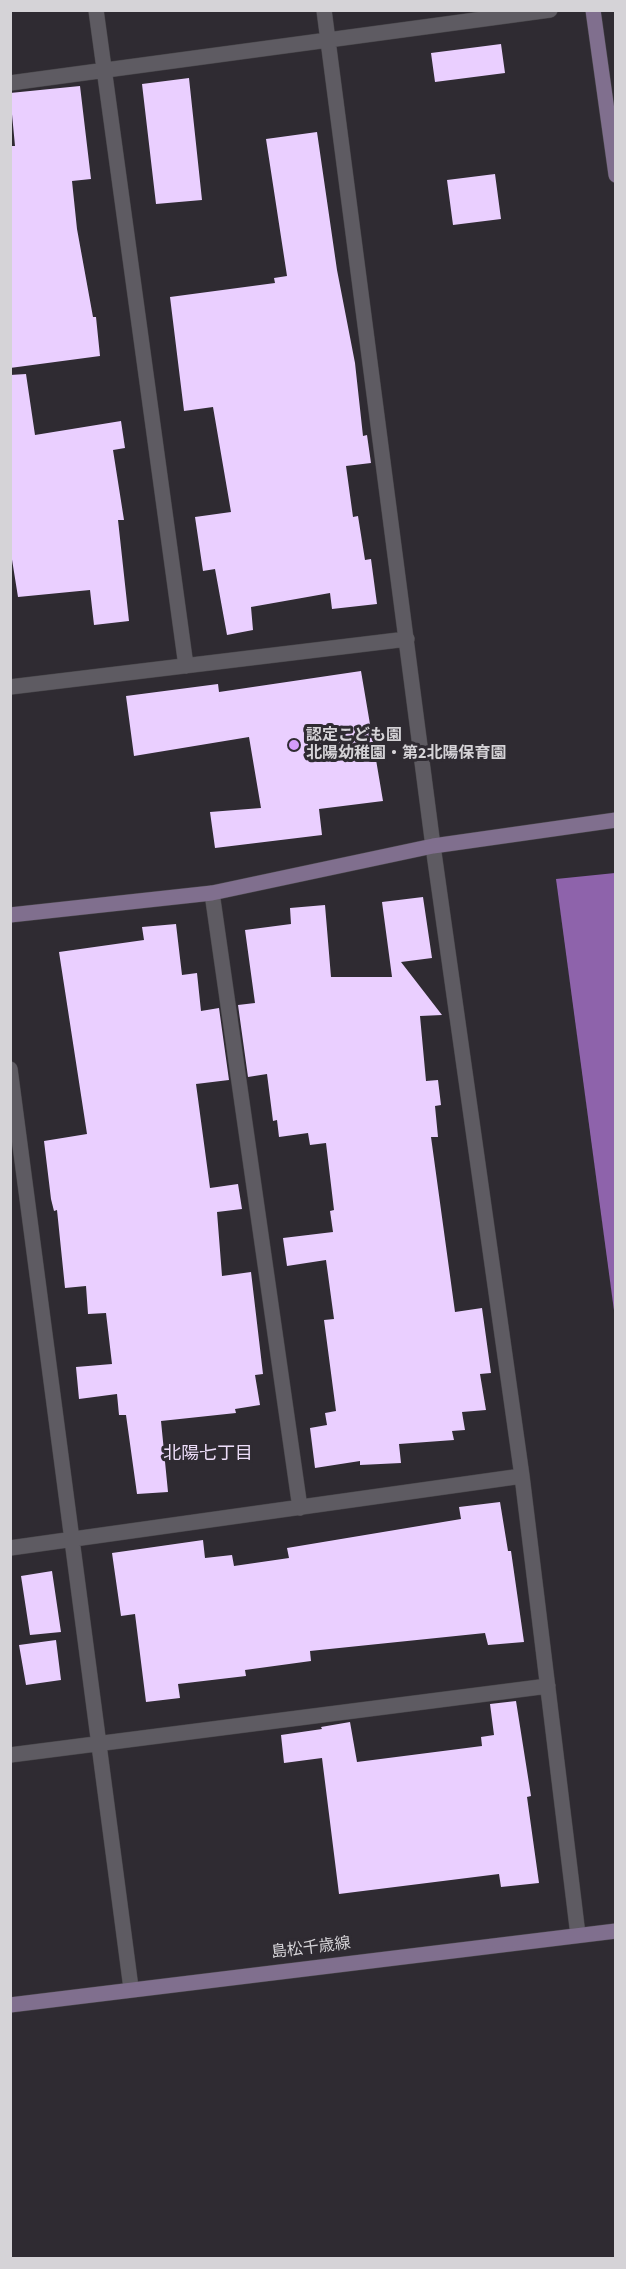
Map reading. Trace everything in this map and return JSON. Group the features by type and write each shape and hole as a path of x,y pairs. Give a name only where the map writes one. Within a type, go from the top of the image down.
{"street":[{"path":"96,10 186,666"},
{"path":"324,10 433,846 522,1476 578,1935"},
{"path":"10,83 328,42 550,10"},
{"path":"593,10 615,175"},
{"path":"10,687 407,639"},
{"path":"10,915 212,893 433,846 615,820"},
{"path":"212,893 300,1508"},
{"path":"10,1069 131,1988"},
{"path":"10,1548 522,1476"},
{"path":"10,1755 548,1686"},
{"name":"島松千歳線","path":"10,2005 131,1988 615,1931"}],"shaded area":[{"path":"616,873 615,1318 556,879"}],"building":[{"path":"501,44 505,73 435,82 431,53"},
{"path":"189,78 202,200 156,204 142,84"},
{"path":"80,86 91,179 72,181 77,229 93,317 96,317 100,356 10,368 10,146 15,146 10,93"},
{"path":"317,132 337,270 355,363 363,436 367,435 371,463 346,466 353,517 358,516 365,560 371,559 377,604 332,609 330,593 251,607 253,630 227,635 215,569 203,571 195,517 231,512 213,407 184,411 170,297 275,283 274,278 287,276 266,139"},
{"path":"495,174 501,219 453,225 447,180"},
{"path":"26,374 35,435 121,421 125,448 113,450 124,520 118,520 129,621 94,625 90,590 18,597 10,547 10,375"},
{"path":"361,671 383,801 319,809 322,835 215,848 210,812 261,808 249,737 134,756 126,696 218,684 219,692"},
{"path":"423,897 432,958 401,962 442,1015 420,1016 426,1081 438,1080 441,1105 435,1106 438,1137 431,1137 455,1312 482,1308 491,1373 480,1374 486,1410 462,1412 465,1430 452,1431 454,1440 399,1444 401,1463 360,1465 360,1461 315,1468 310,1428 327,1425 325,1413 336,1411 324,1320 334,1319 326,1260 287,1266 283,1238 333,1232 330,1211 334,1210 326,1143 310,1145 308,1133 279,1137 277,1120 273,1121 267,1074 248,1077 238,1005 255,1003 245,930 291,924 290,908 325,905 331,977 392,977 382,902"},
{"path":"176,924 182,975 197,973 201,1011 219,1008 229,1080 196,1084 210,1188 238,1184 242,1209 217,1212 222,1276 251,1272 263,1374 255,1375 260,1405 235,1409 236,1413 161,1421 168,1492 137,1494 126,1415 119,1415 117,1394 79,1399 76,1367 112,1364 106,1313 88,1314 86,1286 65,1288 57,1210 54,1211 51,1199 44,1141 87,1134 59,952 144,940 142,927"},
{"path":"500,1502 508,1551 511,1551 524,1642 488,1645 485,1633 310,1651 311,1661 245,1670 246,1676 178,1684 180,1698 146,1702 135,1614 121,1616 112,1553 203,1540 205,1558 232,1555 234,1566 289,1558 287,1548 461,1519 459,1507"},
{"path":"52,1571 61,1632 30,1635 21,1576"},
{"path":"56,1640 61,1680 26,1685 19,1645"},
{"path":"516,1701 531,1796 527,1797 539,1883 501,1887 499,1874 339,1894 322,1758 284,1763 281,1735 350,1722 357,1762 482,1746 481,1737 494,1735 490,1704"}],"place":[{"name":"認定こども園 北陽幼稚園・第2北陽保育園","path":"294,745"}],"district":[{"name":"北陽七丁目","path":"208,1455"}]}
